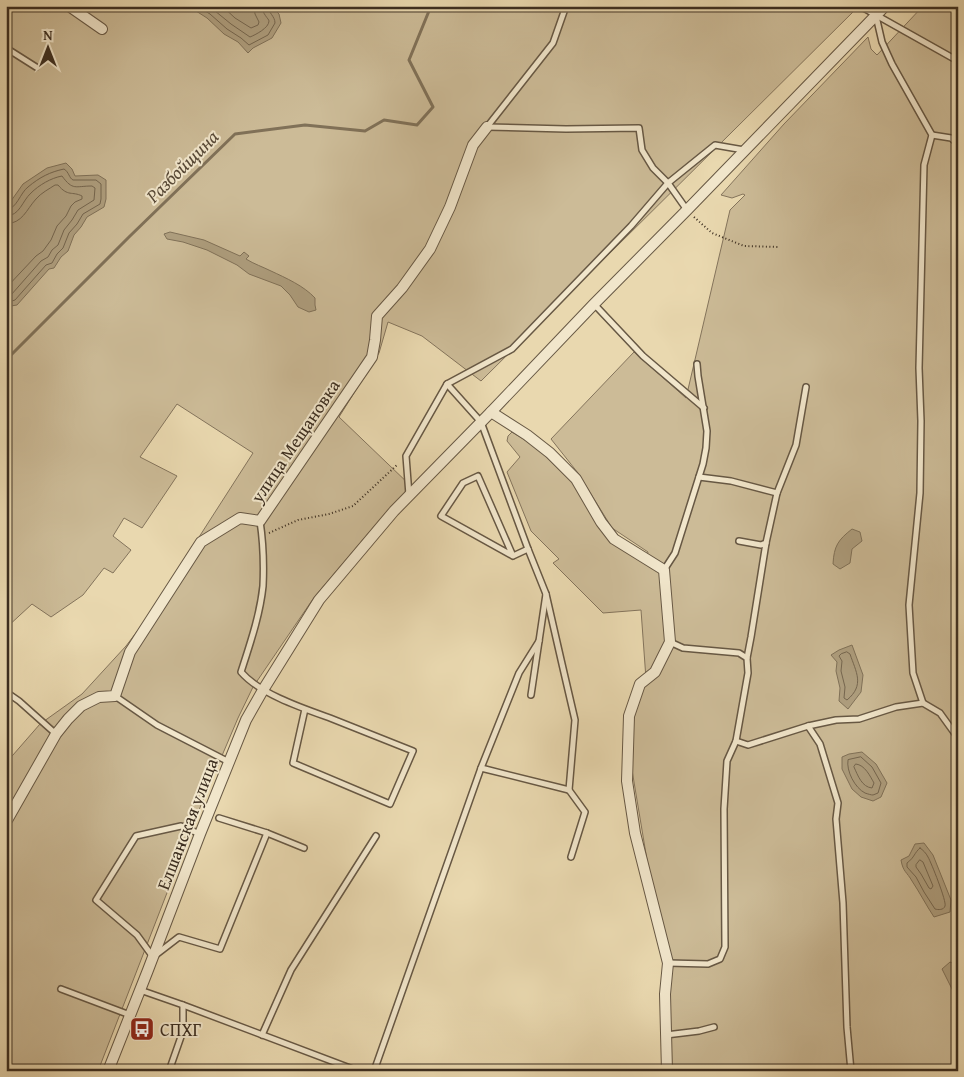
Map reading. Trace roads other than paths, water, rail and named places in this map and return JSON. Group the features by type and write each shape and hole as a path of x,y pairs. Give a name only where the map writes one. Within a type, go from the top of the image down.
{"street":[{"path":"68,6 102,29"},
{"name":"Елшанская улица","path":"108,1071 246,720 319,600 394,511 886,6"},
{"name":"улица Мещановка","path":"115,696 130,652 201,542 240,518 260,521 372,357 377,316 402,288 430,249 450,207 474,145 487,127"},
{"path":"491,412 527,435 576,479 601,522 614,539 664,570 670,642 655,672 640,684 629,716 627,781 636,833 668,963 665,994 667,1071"},
{"path":"6,822 56,734 68,719 81,706 99,697 115,696"}],"lane":[{"path":"487,127 553,44 566,6"},
{"path":"860,6 958,61"},
{"path":"876,15 882,42 892,64 932,135 924,165 920,368 920,493 909,604 913,673 923,703"},
{"path":"6,48 36,67"},
{"path":"487,127 639,128 642,150 653,168 668,183 687,210"},
{"path":"932,135 950,138 958,144"},
{"path":"409,496 406,456 447,384 512,349 631,226 668,183 715,145 744,150"},
{"path":"594,304 643,356 704,408"},
{"path":"958,315 956,335 958,416"},
{"path":"664,570 675,553 703,464 707,432 697,364"},
{"path":"447,384 481,422 546,594 576,720 570,790 584,812 571,857"},
{"path":"668,963 708,964 720,959 725,947 725,800 727,761 736,741 748,673 746,658 752,637 766,543 778,493 796,445 806,387"},
{"path":"478,476 512,556 441,516 464,483 478,476"},
{"path":"699,477 778,493"},
{"path":"260,521 263,536 263,586 255,626 241,672 247,679 263,690 305,709 413,751 390,804 293,763 305,709"},
{"path":"739,541 761,545 766,543"},
{"path":"512,556 528,549"},
{"path":"530,695 546,594"},
{"path":"374,1071 481,768 519,673 539,641"},
{"path":"670,642 682,648 739,653 746,658"},
{"path":"6,692 56,734"},
{"path":"115,696 157,725 228,762"},
{"path":"736,741 748,745 808,726 836,720 860,719 896,707 923,703 940,713 958,738"},
{"path":"808,726 820,744 838,802 836,819 844,903 847,1027 851,1071"},
{"path":"481,768 570,790"},
{"path":"220,818 304,848"},
{"path":"200,834 182,826 136,836 96,900 137,935 153,957 179,937 220,950 266,833"},
{"path":"262,1035 291,970 376,836"},
{"path":"61,989 130,1015"},
{"path":"140,990 358,1071"},
{"path":"168,1071 183,1031 183,1005"},
{"path":"666,1035 714,1027"}],"water":[{"path":"196,6 271,6 279,14 281,23 272,38 253,48 248,53 238,42 224,34 207,18 196,11"},
{"path":"66,163 72,169 75,176 98,175 106,180 104,207 87,217 74,235 68,251 61,257 54,268 49,269 17,305 11,306 6,313 6,208 23,184 47,168"},
{"path":"170,232 204,240 240,256 244,252 249,256 246,259 289,279 311,294 315,298 316,310 309,312 298,307 281,286 249,274 237,265 207,250 167,239 164,234"},
{"path":"852,529 860,532 862,541 852,549 850,563 840,569 833,564 834,552 840,540"},
{"path":"852,645 863,675 861,692 848,709 839,701 840,688 836,671 837,662 831,655"},
{"path":"862,752 876,764 887,783 881,797 873,801 861,797 852,789 842,769 842,757"},
{"path":"924,843 933,855 951,900 950,912 934,917 904,870 901,860 909,856 915,844"},
{"path":"950,962 958,965 958,1024 955,1017 955,995 942,969"}],"waterway":[{"name":"Разбойщина","path":"6,360 235,134 305,125 365,131 384,120 417,125 433,107 409,60 431,6"}],"place":[{"name":"СПХГ","path":"142,1029"}]}
